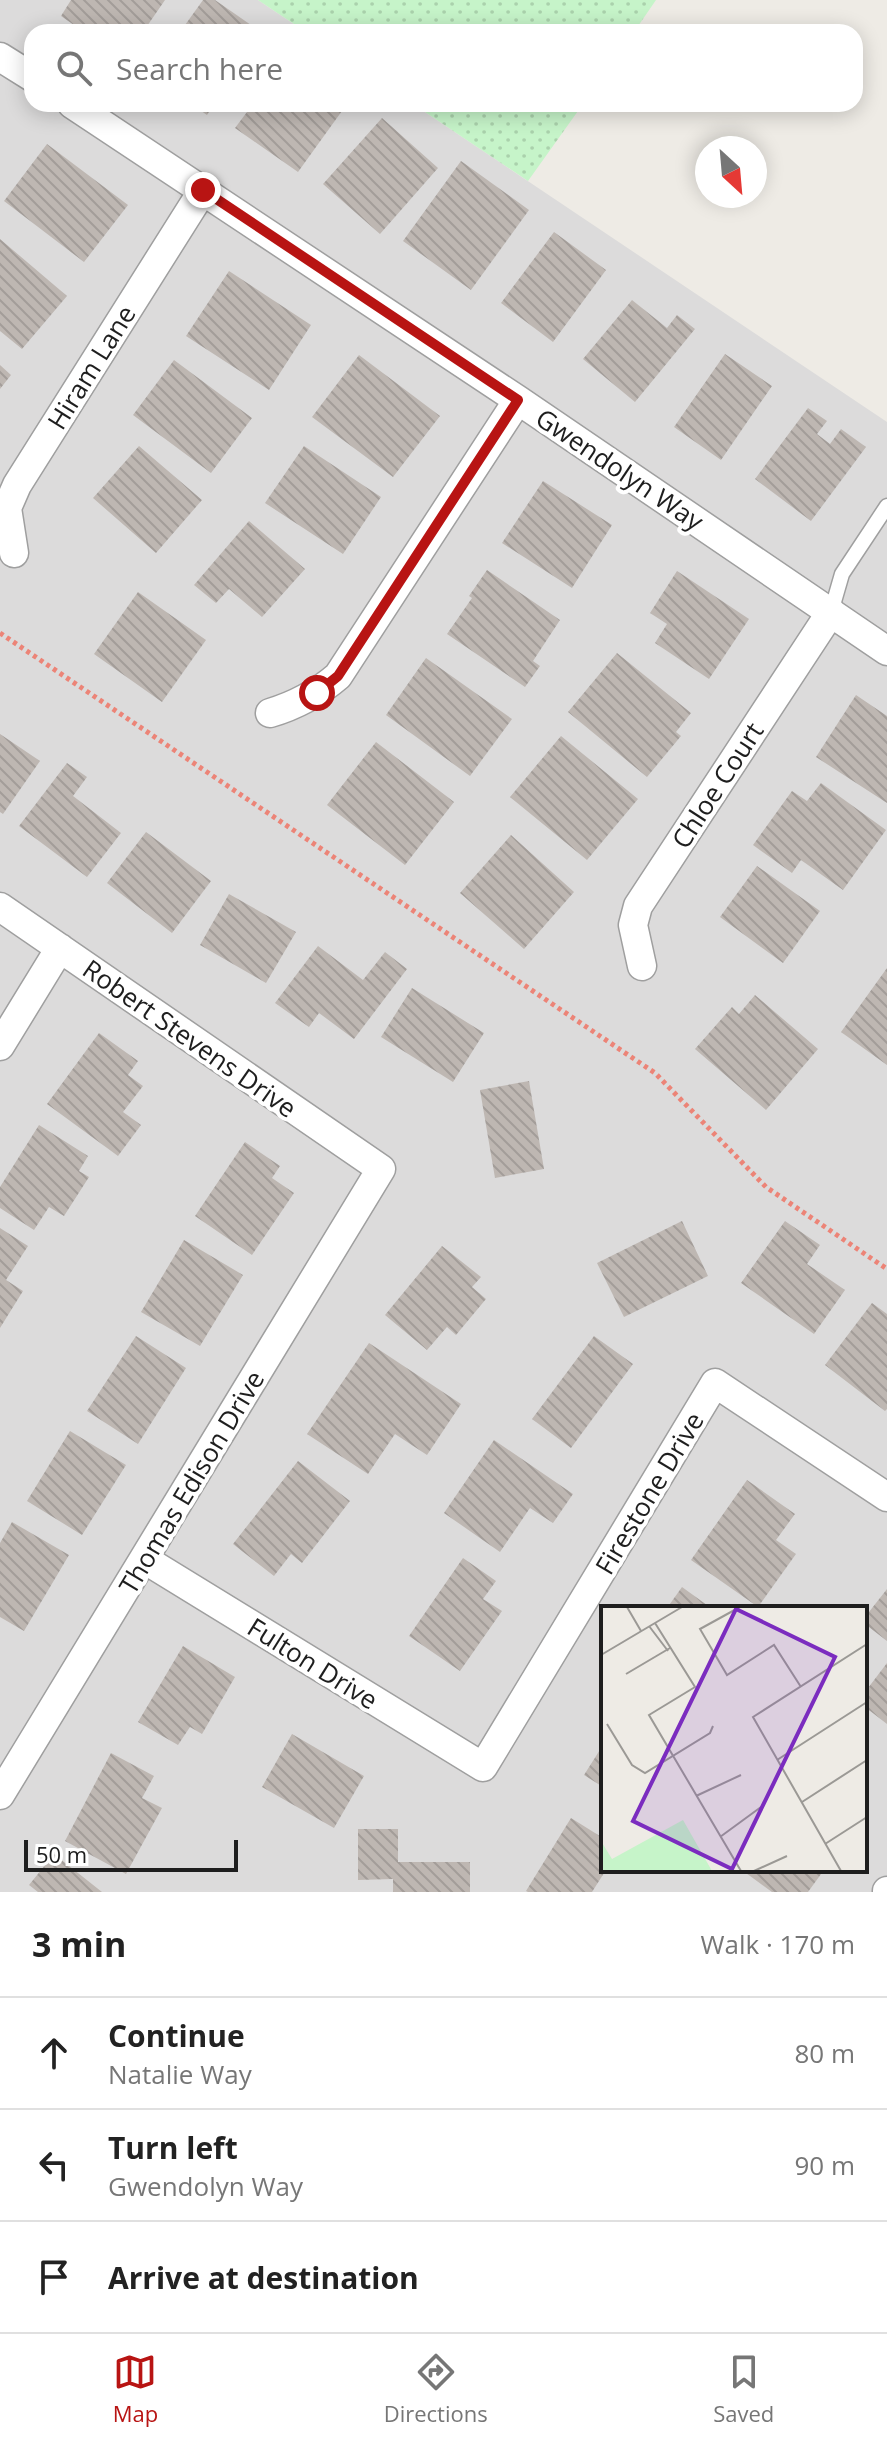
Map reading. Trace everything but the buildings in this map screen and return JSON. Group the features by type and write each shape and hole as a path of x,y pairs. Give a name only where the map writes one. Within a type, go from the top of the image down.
{"street":[{"path":"0,57 24,72"},
{"name":"Gwendolyn Way","path":"84,112 518,400 887,651"},
{"name":"Hiram Lane","path":"14,553 7,508 17,485 203,190"},
{"path":"270,713 295,706 338,676 518,400"},
{"name":"Chloe Court","path":"642,966 633,925 638,906 831,612"},
{"name":"Robert Stevens Drive","path":"0,907 381,1169"},
{"path":"0,1046 60,948"},
{"name":"Thomas Edison Drive","path":"0,1795 381,1169"},
{"name":"Firestone Drive","path":"483,1767 715,1383 887,1497"},
{"name":"Fulton Drive","path":"144,1559 483,1767"}],"lane":[{"path":"831,612 842,574 887,506"}],"path":[{"path":"0,633 655,1073 766,1187 887,1269"}],"shaded area":[{"path":"0,0 258,0 294,24 24,24 24,112 425,112 887,422 887,1892 0,1892"}],"green space":[{"path":"258,0 656,0 640,24 294,24"},
{"path":"425,112 577,112 528,181"}],"route":[{"path":"203,190 518,400 338,676 317,693"}]}
